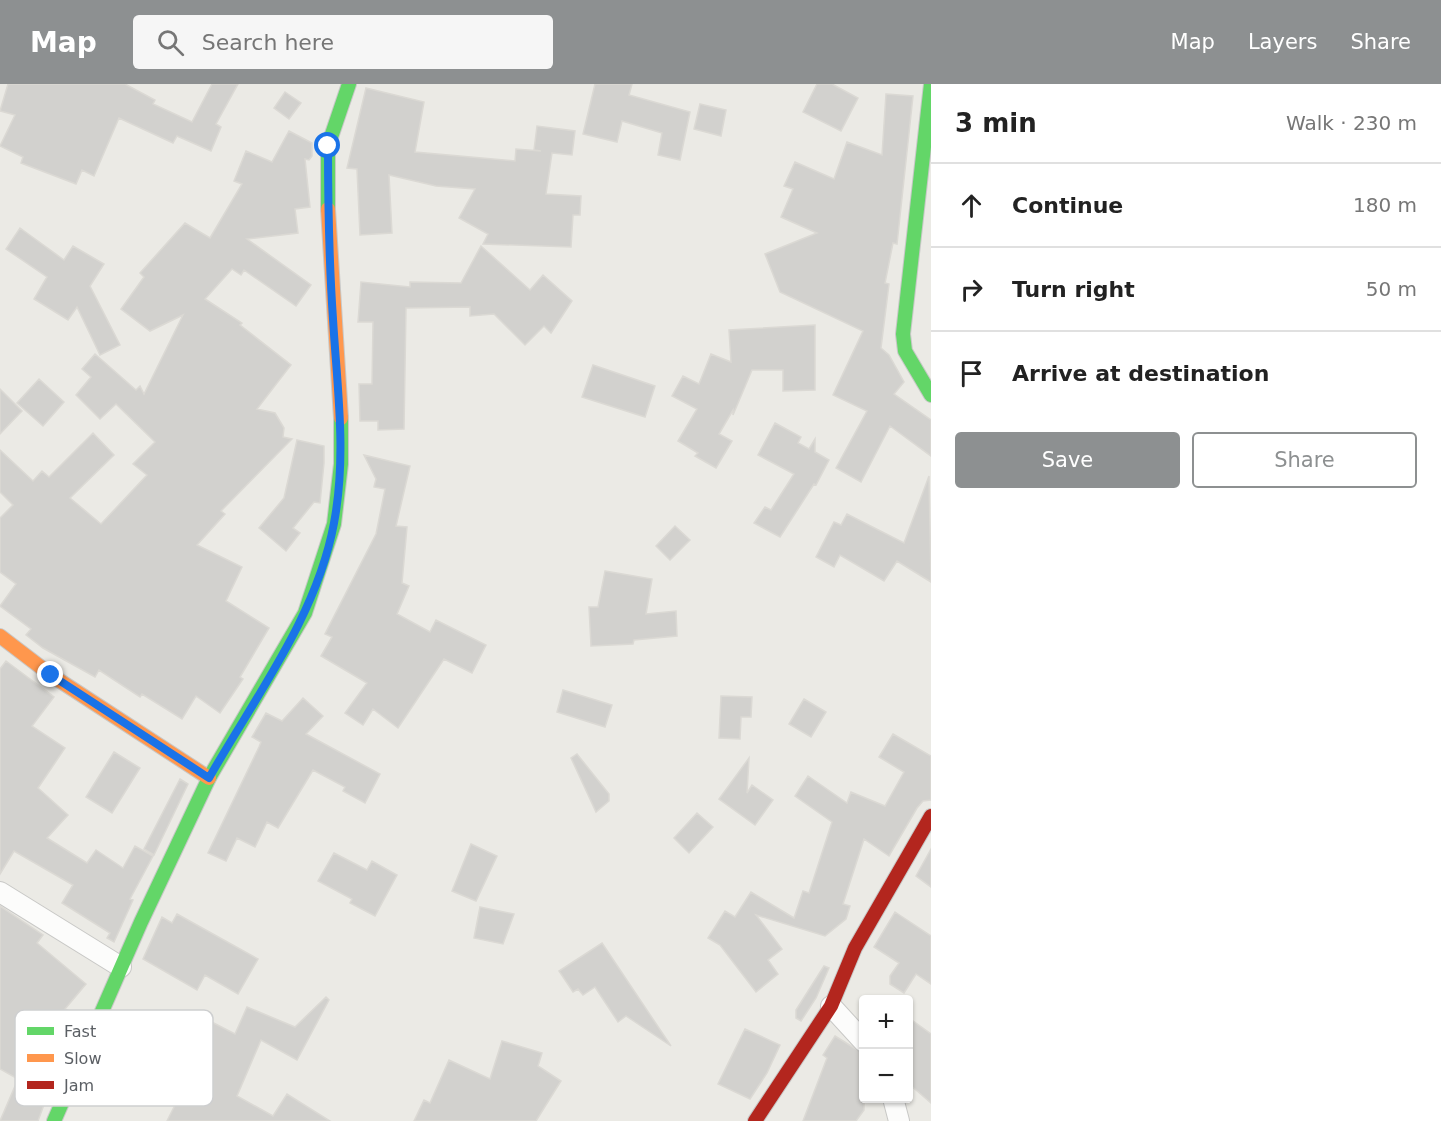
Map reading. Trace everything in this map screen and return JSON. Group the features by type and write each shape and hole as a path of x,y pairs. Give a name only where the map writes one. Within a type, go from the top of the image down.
{"street":[{"path":"102,1010 209,778 305,613 334,524 341,464 341,408 330,250 328,146 349,84"},
{"path":"931,84 903,334 905,351 931,395"},
{"path":"0,636 51,675 209,778"},
{"path":"755,1121 831,1006 855,948 931,816"},
{"path":"0,892 121,967"},
{"path":"831,1006 859,1037"},
{"path":"894,1103 899,1121"},
{"path":"54,1121 61,1106"}],"building":[{"path":"8,84 125,84 155,100 153,104 192,122 212,84 238,84 216,124 221,127 211,151 177,136 173,143 119,118 94,176 82,170 76,184 21,163 23,157 0,146 15,115 0,111"},
{"path":"595,84 632,84 629,95 690,112 680,160 658,155 662,133 622,121 617,142 583,134"},
{"path":"817,84 832,84 858,98 841,131 803,112"},
{"path":"366,88 424,102 415,152 515,161 516,149 541,151 534,150 537,126 575,131 572,155 552,153 546,194 581,196 580,215 573,215 571,247 483,244 488,234 459,218 475,189 436,186 389,175 392,233 360,235 357,169 347,168"},
{"path":"285,92 301,103 289,119 274,108"},
{"path":"886,94 913,96 897,244 893,243 885,283 889,284 881,348 889,355 904,382 894,394 931,420 931,456 890,426 861,482 836,468 867,411 833,395 863,331 780,292 765,254 817,233 781,217 793,189 784,186 795,162 834,179 847,142 882,155"},
{"path":"700,104 726,110 721,136 694,129"},
{"path":"289,131 312,143 312,156 309,160 305,159 310,207 295,209 298,233 247,239 311,285 296,306 244,270 241,275 232,269 205,299 242,323 240,325 291,365 257,409 275,413 284,428 283,437 292,439 221,511 225,514 197,545 242,567 226,601 269,628 240,677 243,679 220,713 196,696 182,719 142,694 140,697 99,670 95,677 43,648 26,635 31,629 0,606 16,584 0,572 0,518 13,505 0,492 0,450 33,481 42,471 49,477 93,433 114,455 70,498 101,524 147,475 133,464 155,442 116,404 100,419 76,395 91,377 82,369 95,354 136,390 140,386 144,394 183,315 150,331 121,309 144,277 140,273 185,223 210,238 242,184 234,181 246,151 272,162"},
{"path":"20,228 64,260 73,246 104,264 90,286 120,345 100,355 77,307 68,320 34,299 47,277 6,249"},
{"path":"481,246 530,290 543,275 572,301 551,333 544,326 525,345 494,314 470,316 470,307 406,308 404,429 378,430 378,421 360,421 359,384 372,384 373,322 358,322 361,282 410,287 410,282 461,283"},
{"path":"815,325 815,390 783,391 783,370 752,370 733,415 733,410 719,434 732,441 716,468 695,456 698,453 678,441 697,409 672,396 683,376 699,384 711,354 731,362 729,330"},
{"path":"593,365 655,386 645,417 582,397"},
{"path":"39,379 64,402 43,426 17,403"},
{"path":"0,389 22,411 0,434"},
{"path":"775,423 801,437 798,443 809,449 815,439 815,452 829,460 816,485 814,484 780,537 754,523 765,507 771,510 794,474 758,455"},
{"path":"297,440 324,446 324,463 320,503 314,502 293,528 300,533 286,551 259,528 284,498"},
{"path":"364,455 410,466 396,526 407,527 402,583 409,586 397,614 430,632 436,620 486,645 472,673 444,659 398,728 373,709 363,725 345,713 367,683 321,656 332,637 325,634 376,534 385,489 374,487 376,479"},
{"path":"929,476 931,582 897,561 884,581 840,555 834,567 816,557 834,522 841,525 847,514 904,543"},
{"path":"675,526 690,540 670,560 656,546"},
{"path":"605,571 652,579 646,614 676,611 677,636 634,640 633,644 591,646 589,607 598,607"},
{"path":"6,661 54,697 32,726 65,748 38,788 68,815 47,838 87,863 96,850 123,868 135,846 153,856 130,899 133,900 114,942 107,938 110,933 62,903 73,885 14,851 0,874 0,669"},
{"path":"563,690 612,705 605,727 557,712"},
{"path":"721,696 752,697 751,717 741,717 740,739 719,738"},
{"path":"303,698 323,716 306,734 380,774 365,803 343,791 345,787 313,770 278,828 267,822 255,847 237,838 226,861 208,853 259,747 261,742 252,737 266,713 282,721"},
{"path":"804,699 826,712 811,737 789,724"},
{"path":"893,734 931,756 931,800 923,801 917,808 889,856 864,839 843,904 850,906 846,919 825,936 756,915 782,949 768,960 778,974 756,992 720,945 708,938 725,911 735,917 751,892 794,918 803,891 809,893 832,822 795,796 808,776 847,803 851,792 885,806 904,772 879,757"},
{"path":"114,752 140,768 112,813 86,797"},
{"path":"577,754 609,794 609,801 596,812 571,758"},
{"path":"749,758 747,793 752,785 773,800 755,825 719,799"},
{"path":"180,779 188,784 154,855 144,849"},
{"path":"697,813 713,827 689,853 674,838"},
{"path":"471,844 497,856 476,901 452,891"},
{"path":"931,849 931,887 916,876"},
{"path":"334,853 367,870 372,861 397,875 375,916 350,903 352,899 318,881"},
{"path":"0,906 43,935 37,943 86,984 65,1009 67,1010 15,1010 15,1077 0,1069"},
{"path":"480,907 514,914 503,944 474,938"},
{"path":"895,912 931,936 931,984 916,974 904,993 890,984 890,976 899,963 874,947"},
{"path":"177,914 258,959 238,994 205,975 197,990 143,959 162,917 172,923"},
{"path":"602,943 671,1046 626,1016 618,1022 595,987 583,995 578,989 573,992 559,971"},
{"path":"824,966 829,968 816,998 801,1021 796,1018 796,1010"},
{"path":"326,997 329,1000 297,1060 261,1040 237,1096 273,1116 287,1094 330,1121 167,1121 174,1106 213,1106 213,1023 235,1034 247,1007 295,1027"},
{"path":"913,1021 931,1034 931,1103 913,1087"},
{"path":"745,1029 780,1045 767,1073 750,1099 718,1084"},
{"path":"835,1036 859,1051 859,1103 864,1103 864,1110 856,1121 803,1121 827,1058 823,1055"},
{"path":"502,1041 542,1053 538,1066 561,1081 536,1121 414,1121 424,1100 430,1103 449,1060 490,1079"},
{"path":"15,1086 15,1106 44,1106 38,1121 0,1121"}],"traffic: fast":[{"path":"328,209 328,146 349,84"},
{"path":"931,84 903,334 905,351 931,395"},
{"path":"103,1010 209,778 305,613 334,524 341,464 341,418"},
{"path":"54,1121 61,1106"}],"traffic: slow":[{"path":"328,209 341,418"},
{"path":"0,636 51,675 209,778"}],"traffic: jam":[{"path":"755,1121 831,1006 855,948 931,816"}],"route":[{"path":"51,675 209,778 305,613 334,524 341,464 341,408 333,320 328,215 328,146"}]}
